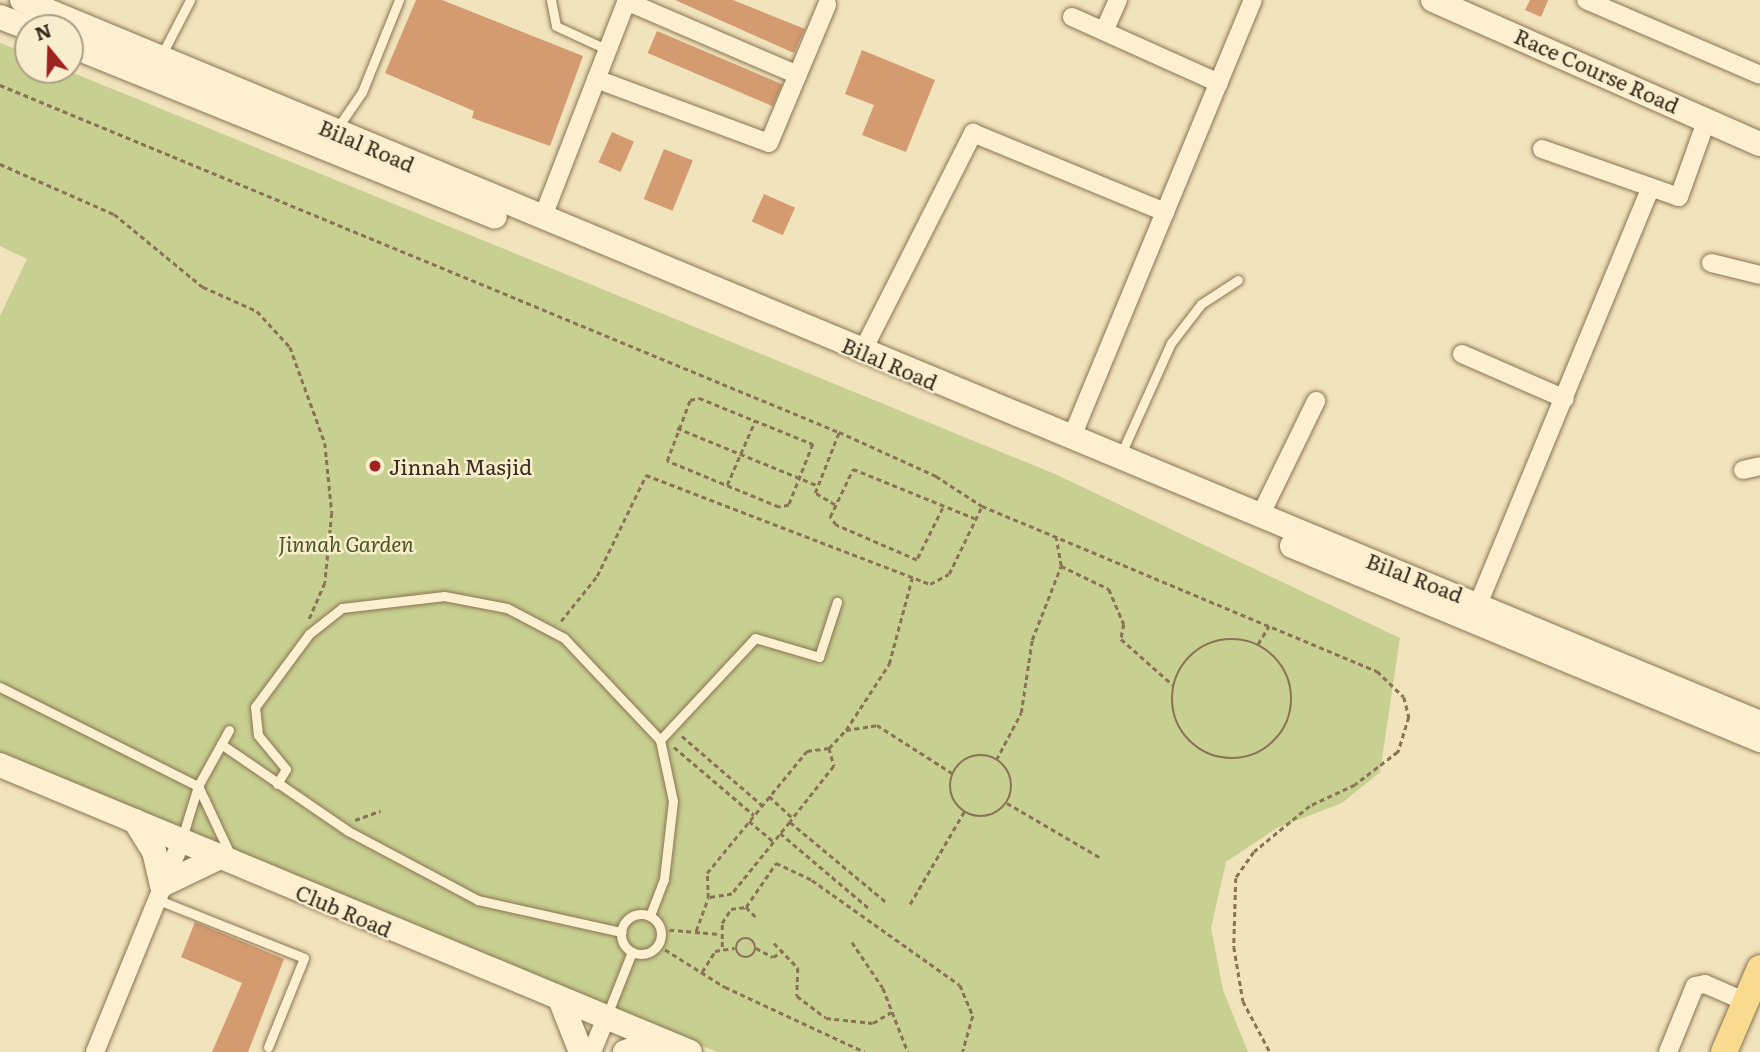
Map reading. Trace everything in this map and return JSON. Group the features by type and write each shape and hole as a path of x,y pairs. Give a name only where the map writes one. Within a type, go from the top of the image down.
{"main road":[{"name":"Bilal Road","path":"22,0 49,5 160,58 542,219 1119,459 1479,602 1760,723"},
{"name":"Race Course Road","path":"1433,0 1760,144"},
{"name":"Bilal Road","path":"84,51 1760,740"},
{"name":"Club Road","path":"0,765 690,1052"},
{"path":"135,821 154,851 159,892 230,862"},
{"path":"1724,1052 1760,968"},
{"path":"560,999 581,1052"},
{"path":"625,1052 660,1040"}],"street":[{"path":"542,219 626,0 798,75"},
{"path":"1105,29 1118,0"},
{"path":"1071,439 1253,0"},
{"path":"1586,0 1760,75"},
{"path":"1616,13 1632,0"},
{"path":"596,79 769,143 827,5"},
{"path":"1073,17 1105,29 1219,83"},
{"path":"1542,149 1649,191 1679,197 1707,119"},
{"path":"862,352 973,133 1165,212"},
{"path":"1479,602 1649,191"},
{"path":"1712,263 1760,275"},
{"path":"1462,354 1565,399"},
{"path":"1260,516 1316,401"},
{"path":"95,1052 182,839"},
{"path":"1668,1052 1695,986 1705,984 1746,1002"},
{"path":"592,1052 606,1017"}],"lane":[{"path":"160,58 190,0"},
{"path":"335,131 358,101 399,0"},
{"path":"551,0 556,26 608,50"},
{"path":"1119,459 1171,343 1201,304 1238,279"},
{"path":"276,783 286,769 258,736 255,707 309,634 342,608 444,596 507,608 553,632 622,694 661,739 673,801 664,879 650,915"},
{"path":"661,739 755,638 819,657 837,602"},
{"path":"0,687 198,786 230,862"},
{"path":"182,839 198,786 229,730"},
{"path":"221,744 348,831 478,900 621,932 632,952"},
{"path":"159,892 304,958 268,1047"},
{"path":"632,952 643,954 658,945 662,929 650,915"},
{"path":"621,932 631,916 650,915"},
{"path":"606,1017 632,952"}],"path":[{"path":"0,85 839,432 936,476 982,506 1377,671 1404,697 1409,717 1398,752 1355,785 1310,806 1254,852 1236,878 1234,947 1243,1001 1270,1052"},
{"path":"0,164 114,214 203,287 257,311 290,347 326,443 332,513 325,583 309,614 309,634"},
{"path":"693,397 755,421 813,444 804,480 783,507 669,464 666,456 693,397"},
{"path":"727,485 755,421"},
{"path":"677,428 817,485"},
{"path":"835,505 816,496 817,485 839,432"},
{"path":"943,508 921,557 911,560 832,524 835,505 853,469 943,508 974,518"},
{"path":"553,632 597,576 646,475 930,584 945,579 982,506"},
{"path":"996,760 1021,713 1031,640 1061,566 1056,538"},
{"path":"1061,566 1110,589 1124,624 1121,639 1153,674 1173,685"},
{"path":"829,748 846,730 890,664 912,578"},
{"path":"1258,644 1269,626"},
{"path":"1223,639 1258,644 1284,667 1292,701 1287,724 1264,750 1230,759 1196,747 1175,720 1173,685 1201,648 1223,639"},
{"path":"672,727 762,805"},
{"path":"846,730 884,727 953,773"},
{"path":"661,739 754,815"},
{"path":"696,931 708,898 706,873 807,751 819,744 829,748"},
{"path":"708,898 732,894 834,766 829,748"},
{"path":"970,757 996,760 1011,781 1007,803 990,816 964,812 951,795 953,773 970,757"},
{"path":"769,796 791,820 886,902"},
{"path":"1007,803 1101,858"},
{"path":"348,831 364,811 380,811"},
{"path":"910,904 964,812"},
{"path":"750,821 773,841"},
{"path":"780,833 871,910"},
{"path":"722,947 719,934 726,914 746,907 776,863 812,880 960,985 973,1016 963,1052"},
{"path":"746,907 758,919"},
{"path":"662,929 719,934"},
{"path":"722,947 736,948 748,938 756,948 773,957 783,951"},
{"path":"852,942 891,1012 908,1052"},
{"path":"774,943 798,968 793,989 826,1018 873,1023 891,1012"},
{"path":"658,945 702,972 865,1052"},
{"path":"702,972 722,947"},
{"path":"736,948 743,958 756,948"}],"green space":[{"name":"Jinnah Garden","path":"0,43 14,48 14,84 84,84 84,77 1055,474 1400,638 1380,772 1342,803 1277,828 1226,862 1211,928 1223,990 1248,1052 717,1052 0,762 0,316 27,259 0,246"}],"building":[{"path":"416,0 442,0 583,56 550,146 472,118 474,111 385,73"},
{"path":"675,0 733,0 805,29 794,53"},
{"path":"1530,0 1548,0 1541,17 1525,10"},
{"path":"657,31 782,84 773,106 648,53"},
{"path":"862,50 935,80 906,152 862,135 874,105 845,94"},
{"path":"612,132 634,142 621,172 599,162"},
{"path":"664,149 693,161 673,211 644,199"},
{"path":"764,194 795,208 783,235 752,221"},
{"path":"195,922 284,959 248,1052 212,1052 242,983 181,957"}],"place":[{"name":"Jinnah Masjid","path":"375,466"}]}
